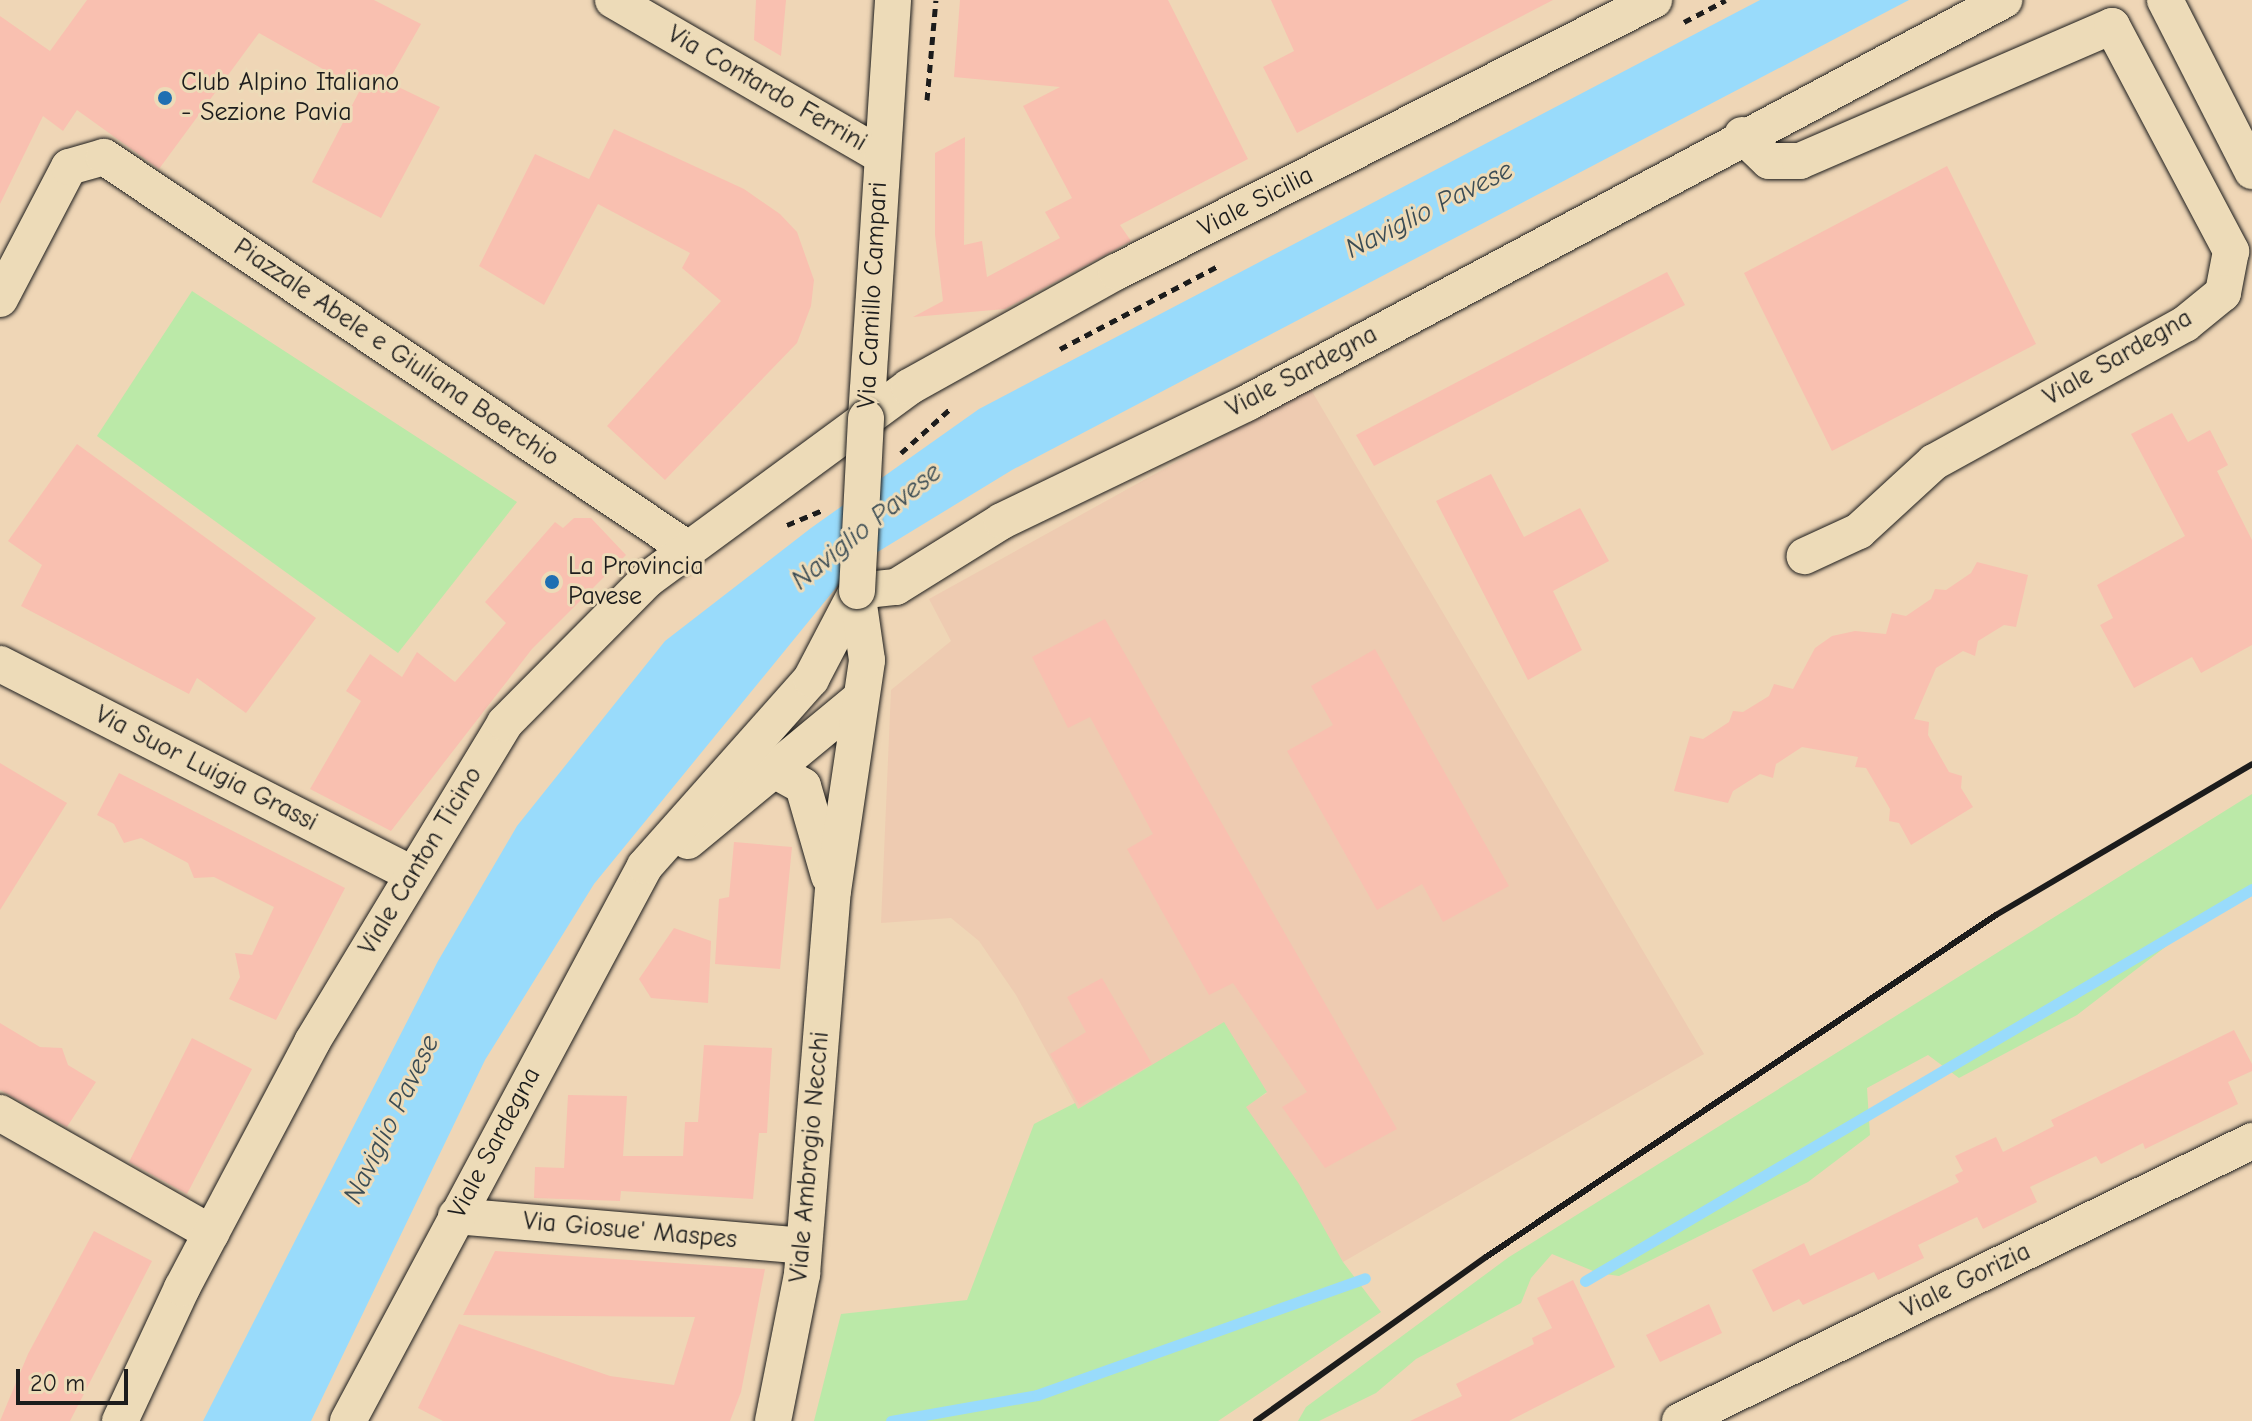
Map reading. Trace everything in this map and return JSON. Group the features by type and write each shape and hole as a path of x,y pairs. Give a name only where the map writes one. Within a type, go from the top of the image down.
{"street":[{"name":"Via Contardo Ferrini","path":"613,0 880,155"},
{"name":"Via Camillo Campari","path":"857,591 880,155 893,0"},
{"name":"Viale Sicilia","path":"866,418 909,387 1116,272 1654,0"},
{"name":"Viale Sardegna","path":"354,1419 456,1216 645,866 811,679 857,591 896,587 1002,521 1247,403 1742,135 2004,0"},
{"path":"1742,135 1769,161 1800,161 2112,26 2164,0 2252,171"},
{"name":"Viale Sardegna","path":"1805,556 1859,531 1934,462 2185,324 2223,293 2231,251 2112,26"},
{"name":"Piazzale Abele e Giuliana Boerchio","path":"0,299 69,167 104,157 688,549"},
{"name":"Viale Canton Ticino","path":"120,1421 211,1233 312,1042 505,723 648,579 866,418"},
{"path":"645,866 684,844 857,701 867,660 857,591"},
{"name":"Via Suor Luigia Grassi","path":"0,664 412,874"},
{"name":"Viale Ambrogio Necchi","path":"773,1421 792,1340 804,1246 833,891 857,701"},
{"name":"Viale Ambrogio Necchi","path":"774,770 803,786 833,891"},
{"path":"0,1113 211,1233"},
{"name":"Viale Gorizia","path":"1680,1421 2252,1141"},
{"name":"Via Giosue' Maspes","path":"456,1216 804,1246"}],"path":[{"path":"925,116 936,0"}],"shaded area":[{"path":"1310,388 1704,1054 1343,1262 1245,1106 1267,1093 1157,1065 1078,1109 1016,995 979,941 951,918 881,923 891,690 951,641 929,599"}],"green space":[{"path":"192,291 517,502 398,653 97,436"},
{"path":"2252,794 2252,896 2203,918 2077,1015 1959,1078 1928,1055 1867,1088 1870,1135 1808,1182 1619,1276 1598,1273 1552,1254 1531,1278 1521,1303 1416,1359 1376,1393 1319,1421 1298,1421 1306,1407 1509,1257"},
{"path":"1224,1022 1267,1092 1246,1107 1299,1184 1343,1262 1381,1312 1218,1421 814,1421 841,1314 967,1300 1034,1124 1075,1103 1078,1109"}],"water":[{"name":"Naviglio Pavese","path":"1760,0 1909,0 1012,470 853,567 594,884 485,1060 311,1421 203,1421 438,961 517,826 665,641 811,528 979,409"}],"building":[{"path":"87,0 374,0 421,24 388,82 440,107 381,218 312,182 360,90 259,33 159,169 77,110 63,131 43,116 0,204 0,16 50,51"},
{"path":"756,0 786,0 781,56 754,40"},
{"path":"960,0 1168,0 1248,159 1120,225 1131,241 1005,309 913,317 943,301 935,235 935,153 965,137 964,245 982,241 987,277 1060,238 1045,212 1072,198 1023,106 1060,87 954,77"},
{"path":"1271,0 1553,0 1297,133 1263,67 1294,51"},
{"path":"614,129 744,189 780,214 797,232 814,280 811,306 797,343 665,480 607,426 721,301 682,268 690,253 598,204 544,305 479,266 535,154 589,179"},
{"path":"1947,166 2036,344 1832,451 1744,273"},
{"path":"1667,272 1685,305 1374,466 1356,435"},
{"path":"2172,413 2188,442 2210,430 2228,465 2217,471 2252,540 2252,645 2201,673 2192,657 2134,688 2100,625 2113,618 2097,585 2185,536 2131,434"},
{"path":"77,444 316,618 246,713 197,678 189,694 21,606 42,565 8,541"},
{"path":"1491,474 1524,537 1580,508 1609,561 1553,591 1582,650 1528,680 1436,501"},
{"path":"574,518 591,518 626,555 532,649 391,831 310,789 361,701 346,691 370,654 402,677 417,652 455,682 506,623 485,602 555,522 563,528"},
{"path":"1977,562 2028,575 2016,627 2004,625 1978,641 1975,656 1963,651 1936,668 1914,719 1929,722 1928,735 1949,772 1962,776 1961,788 1973,807 1911,845 1899,823 1889,821 1890,809 1866,768 1855,767 1858,757 1802,747 1776,764 1773,778 1760,774 1733,791 1728,803 1674,791 1690,736 1703,739 1729,722 1733,711 1743,712 1769,696 1774,684 1793,689 1815,648 1832,636 1855,631 1886,634 1892,613 1906,616 1931,599 1935,589 1946,590 1971,573"},
{"path":"1105,619 1397,1129 1325,1168 1282,1107 1307,1092 1233,983 1209,995 1127,849 1153,834 1090,717 1068,728 1032,657"},
{"path":"1375,649 1509,886 1443,922 1422,884 1377,910 1287,751 1333,725 1311,686"},
{"path":"0,763 67,803 0,910"},
{"path":"119,773 345,888 276,1020 229,999 240,977 235,953 252,955 274,907 214,877 194,878 188,863 141,838 124,843 114,824 97,815"},
{"path":"734,842 792,847 780,969 715,964 719,899 729,897"},
{"path":"674,928 711,941 708,1003 651,998 639,979"},
{"path":"1102,978 1152,1064 1079,1105 1050,1054 1086,1032 1067,997"},
{"path":"0,1023 40,1047 62,1048 68,1065 96,1082 67,1127 0,1090"},
{"path":"2234,1030 2252,1064 2252,1071 2228,1082 2238,1104 2145,1149 2143,1143 2101,1164 2096,1156 2030,1187 2037,1202 1983,1229 1977,1217 1918,1245 1924,1258 1878,1280 1874,1272 1803,1305 1799,1299 1773,1312 1752,1270 1804,1243 1810,1256 1959,1182 1955,1175 1963,1171 1955,1156 1996,1137 2003,1152 2054,1126 2051,1120"},
{"path":"192,1038 252,1069 187,1194 129,1162"},
{"path":"704,1045 772,1048 767,1133 759,1133 753,1199 621,1191 620,1201 534,1198 535,1167 564,1168 568,1095 627,1096 623,1156 683,1156 685,1122 698,1122"},
{"path":"94,1231 152,1261 70,1421 0,1421 28,1354"},
{"path":"495,1251 765,1269 741,1392 730,1421 443,1421 418,1408 459,1324 610,1376 674,1385 695,1317 463,1315"},
{"path":"1573,1280 1615,1367 1509,1421 1410,1421 1462,1396 1456,1384 1534,1344 1532,1338 1552,1328 1537,1298"},
{"path":"1709,1304 1722,1333 1660,1362 1646,1335"}],"waterway":[{"path":"1585,1281 2252,889"},
{"path":"891,1421 1037,1395 1365,1278"}],"railway":[{"path":"1256,1421 1486,1257 1996,915 2252,764"}],"place":[{"name":"Club Alpino Italiano - Sezione Pavia","path":"165,98"},
{"name":"La Provincia Pavese","path":"552,582"}]}
